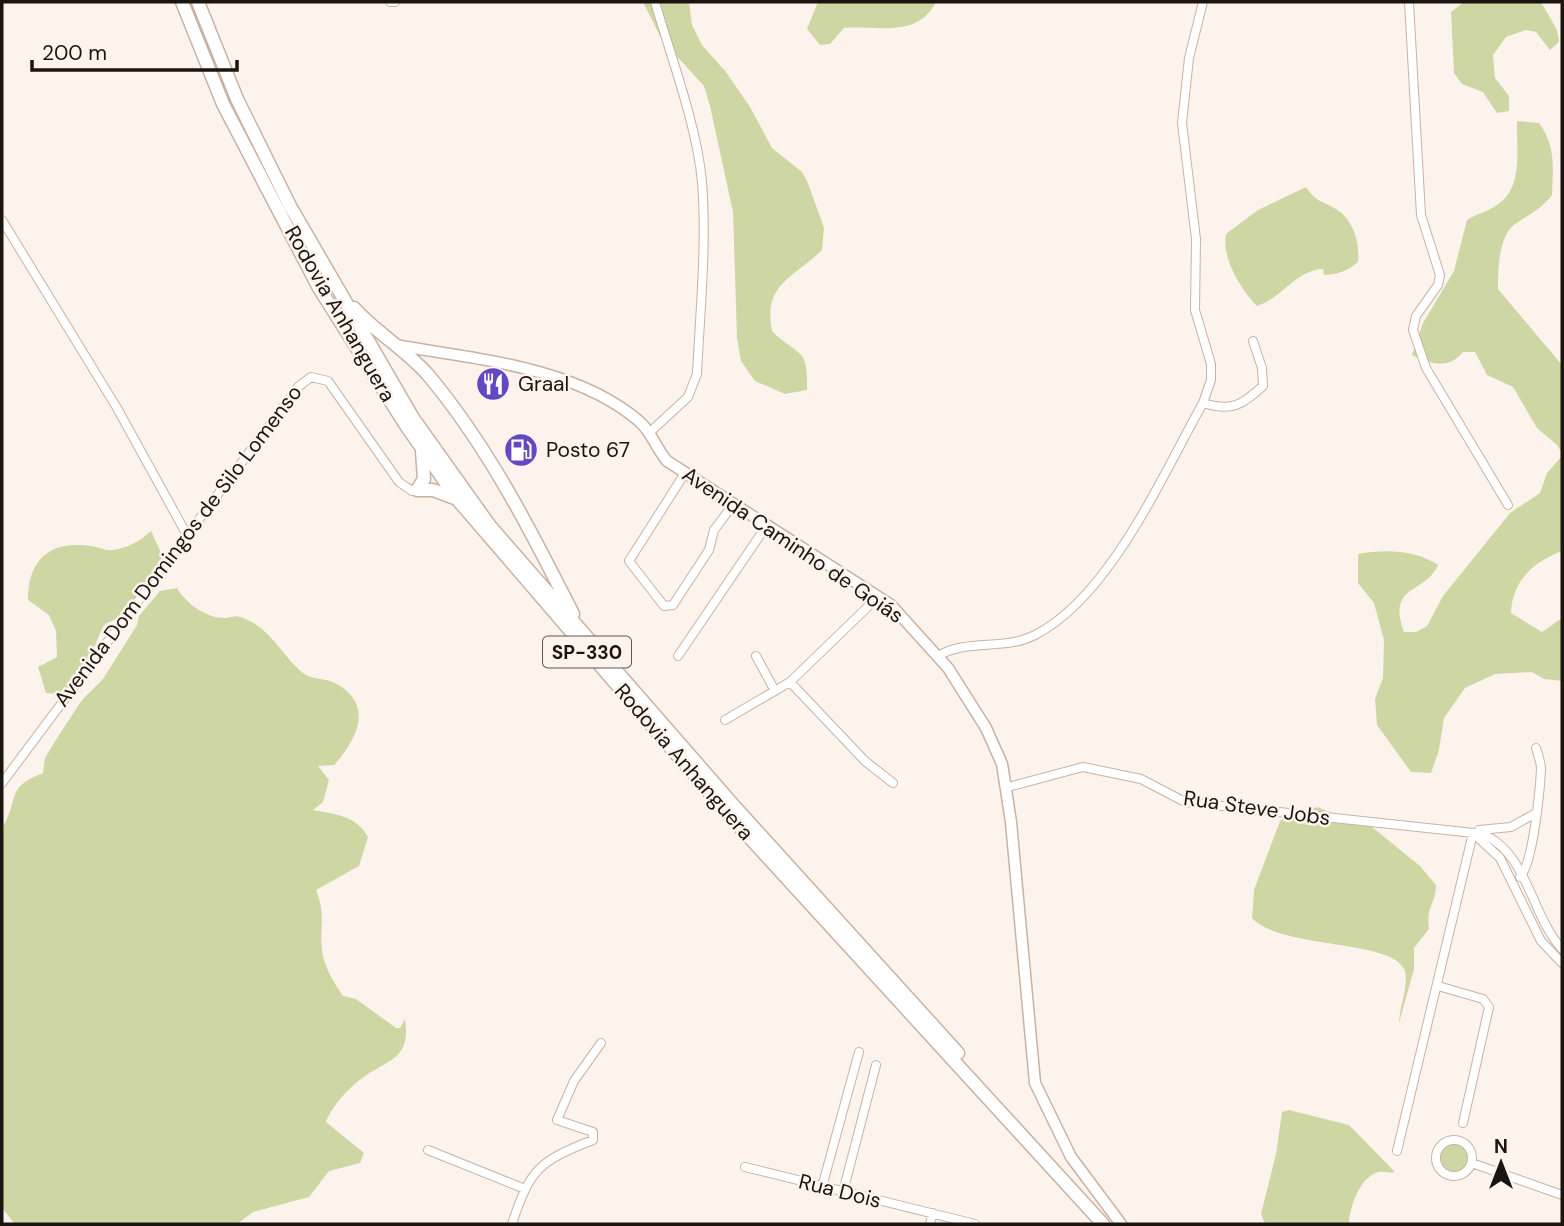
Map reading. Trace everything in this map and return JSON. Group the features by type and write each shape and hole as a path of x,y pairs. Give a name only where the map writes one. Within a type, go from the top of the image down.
{"highway":[{"name":"Rodovia Anhanguera","path":"182,2 223,104 319,288 422,451 457,499 728,814 1103,1224"},
{"name":"Rodovia Anhanguera","path":"198,2 251,129 335,286 413,418 489,526 735,807 1114,1224"},
{"path":"335,286 364,319 429,376 498,473 581,630"},
{"path":"417,490 424,479 422,451"},
{"path":"417,490 433,490 457,499"}],"main road":[{"name":"Avenida Caminho de Goiás","path":"393,344 542,375 591,389 650,432 656,448 685,473 902,614 937,656 986,728 1008,787 1035,1083 1072,1157 1121,1224"}],"street":[{"path":"390,2 396,2"},
{"path":"650,432 688,397 698,374 702,220 702,181 695,143 655,2"},
{"path":"937,656 953,647 1016,643 1037,635 1088,594 1123,544 1203,403 1211,380 1211,364 1195,310 1196,239 1182,123 1189,58 1203,2"},
{"path":"1409,2 1421,215 1440,275 1438,285 1416,316 1413,330 1433,379 1508,505"},
{"path":"2,220 117,408 187,535"},
{"path":"1203,403 1228,409 1246,401 1263,386 1262,368 1253,341"},
{"name":"Avenida Dom Domingos de Silo Lomenso","path":"2,783 274,417 298,387 311,377 328,381 392,474 406,488 417,490"},
{"path":"685,473 629,561 664,606 673,605 709,550 714,530 733,505"},
{"path":"678,656 767,525"},
{"path":"725,720 790,682 878,597"},
{"path":"756,656 775,691"},
{"path":"790,682 865,761 893,783"},
{"path":"1522,876 1536,813 1541,767 1536,748"},
{"name":"Rua Steve Jobs","path":"1008,787 1083,767 1141,779 1185,802 1473,833"},
{"path":"1473,833 1511,827 1536,813"},
{"path":"1473,833 1494,839 1507,849 1550,935 1562,948"},
{"path":"1473,833 1500,858 1541,941 1562,963"},
{"path":"1397,1151 1473,833"},
{"path":"1513,880 1522,876"},
{"path":"1438,986 1483,999 1489,1007 1463,1124"},
{"path":"512,1224 534,1173 550,1158 593,1140 593,1132 557,1120 574,1081 600,1043"},
{"path":"822,1187 859,1052"},
{"path":"843,1192 876,1065"},
{"path":"1445,1142 1463,1142 1471,1151 1472,1163 1465,1173 1448,1175 1438,1168 1437,1151 1445,1142"},
{"path":"428,1150 525,1189"},
{"path":"1472,1163 1562,1195"},
{"name":"Rua Dois","path":"745,1167 975,1224"},
{"path":"929,1224 933,1213"}],"green space":[{"path":"643,2 689,2 692,25 702,45 726,72 750,107 772,148 802,172 808,183 824,228 822,250 782,284 776,292 770,315 772,331 803,359 807,390 785,394 755,381 741,361 737,338 733,212 710,106 704,86 662,40"},
{"path":"818,2 936,2 928,14 907,26 844,28 830,44 820,45 807,29"},
{"path":"1464,2 1541,2 1557,30 1559,42 1550,50 1536,32 1526,30 1506,37 1493,55 1495,78 1509,96 1509,111 1497,113 1483,92 1462,84 1454,73 1451,12"},
{"path":"1517,121 1539,123 1544,131 1551,149 1552,195 1541,207 1511,227 1506,234 1500,252 1498,289 1562,365 1562,453 1557,445 1537,428 1513,387 1487,375 1475,352 1463,352 1451,361 1439,364 1412,355 1423,323 1454,271 1467,220 1497,205 1506,198 1511,189 1517,167"},
{"path":"1306,187 1316,199 1336,209 1347,219 1357,240 1358,262 1347,270 1334,274 1324,275 1323,269 1305,274 1257,306 1239,283 1230,263 1225,243 1226,234 1258,210"},
{"path":"1562,456 1562,551 1542,561 1526,574 1515,591 1511,613 1542,632 1562,618 1562,681 1544,679 1532,672 1495,674 1465,688 1444,718 1439,750 1431,773 1411,772 1377,725 1375,699 1383,678 1384,640 1374,603 1358,583 1358,554 1400,552 1420,556 1438,565 1425,581 1404,597 1400,605 1404,632 1416,632 1427,626 1443,596 1510,513 1540,493 1547,473"},
{"path":"151,531 163,557 145,586 124,613 105,624 78,680 59,693 46,693 38,667 57,657 56,631 49,615 28,600 32,573 37,563 44,555 64,546 91,546 107,550 124,548"},
{"path":"177,588 185,599 204,613 218,618 238,616 250,621 267,634 303,673 333,682 355,700 358,722 355,733 334,765 318,766 329,780 323,802 313,810 352,820 368,837 359,866 316,890 322,916 323,956 343,996 356,999 396,1028 400,1028 405,1019 405,1042 397,1056 359,1080 333,1109 326,1122 364,1153 360,1163 329,1171 309,1197 253,1212 237,1224 15,1224 2,1208 2,828 18,790 23,784 43,773 45,758 57,738 82,700 103,679 137,625 139,616 160,591"},
{"path":"1318,807 1344,819 1372,827 1420,866 1436,885 1429,915 1429,929 1414,948 1414,969 1399,1023 1406,974 1395,959 1357,948 1286,935 1266,928 1252,918 1254,890 1280,821 1288,815"},
{"path":"1289,1110 1349,1125 1395,1172 1379,1172 1366,1180 1353,1202 1349,1224 1265,1224 1261,1214 1276,1154 1282,1112"},
{"path":"1454,1142 1466,1146 1470,1158 1466,1170 1454,1174 1442,1170 1438,1158 1442,1146"}],"place":[{"name":"Graal","path":"493,384"},
{"name":"Posto 67","path":"521,450"}]}
